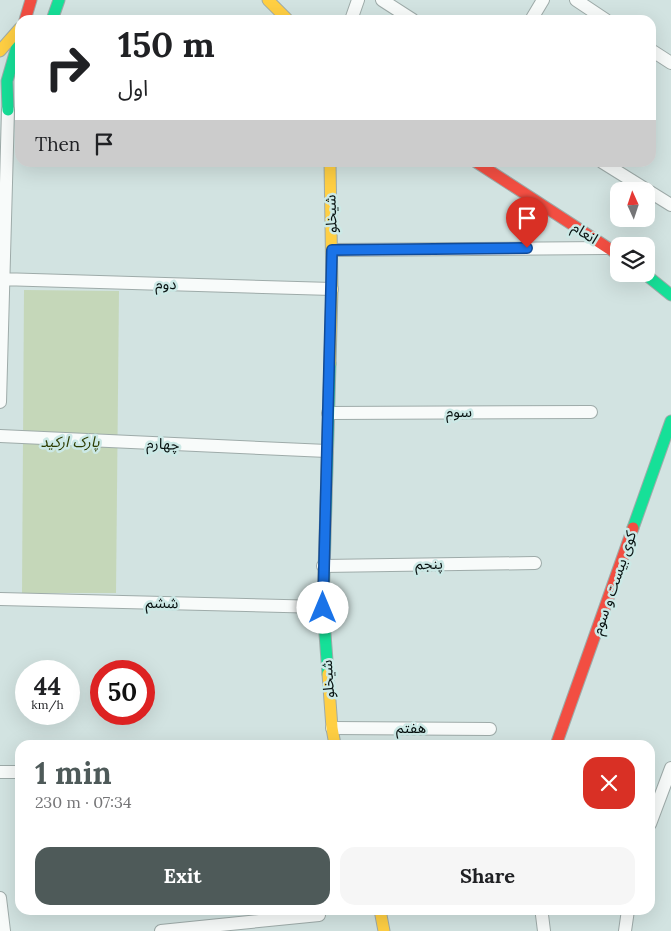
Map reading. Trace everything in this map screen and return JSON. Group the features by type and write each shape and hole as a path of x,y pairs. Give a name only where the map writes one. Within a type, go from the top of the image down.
{"main road":[{"path":"26,15 31,0"},
{"path":"54,15 59,0"},
{"path":"268,0 283,15"},
{"path":"0,51 15,34"},
{"path":"9,110 7,81 15,53"},
{"name":"شیخلو","path":"330,167 332,290 323,608 334,740"},
{"name":"انعام","path":"484,167 610,250"},
{"path":"655,282 671,295"},
{"name":"کوی بیست و سوم","path":"558,740 671,421"},
{"path":"381,915 384,931"}],"street":[{"path":"353,15 358,0"},
{"path":"382,0 405,15"},
{"path":"534,15 543,0"},
{"path":"576,0 598,15"},
{"path":"656,53 671,63"},
{"path":"0,402 2,279 9,110"},
{"path":"610,167 671,205"},
{"path":"332,250 607,248"},
{"name":"دوم","path":"2,279 332,290"},
{"name":"سوم","path":"328,413 591,412"},
{"name":"چهارم","path":"0,436 327,451"},
{"name":"پنجم","path":"323,566 535,563"},
{"name":"ششم","path":"0,599 323,608"},
{"name":"هفتم","path":"332,728 490,729"},
{"path":"655,811 671,768"},
{"path":"0,772 15,772"},
{"path":"0,898 4,931"},
{"path":"161,931 319,915"},
{"path":"542,915 544,931"},
{"path":"625,931 627,915"}],"green space":[{"name":"پارک ارکید","path":"24,290 119,291 116,593 22,593"}],"traffic: fast":[{"path":"54,15 59,0"},
{"path":"8,110 7,81 15,53"},
{"path":"655,282 671,295"},
{"path":"328,674 323,607 330,364"},
{"path":"633,528 671,421"}],"traffic: slow":[{"path":"268,0 283,15"},
{"path":"0,51 15,34"},
{"path":"330,167 332,289 330,364"},
{"path":"328,674 334,740"},
{"path":"381,915 384,931"}],"traffic: jam":[{"path":"26,15 31,0"},
{"path":"484,167 610,249"},
{"path":"558,740 633,528"}],"route":[{"path":"323,608 332,250 527,248"}]}
